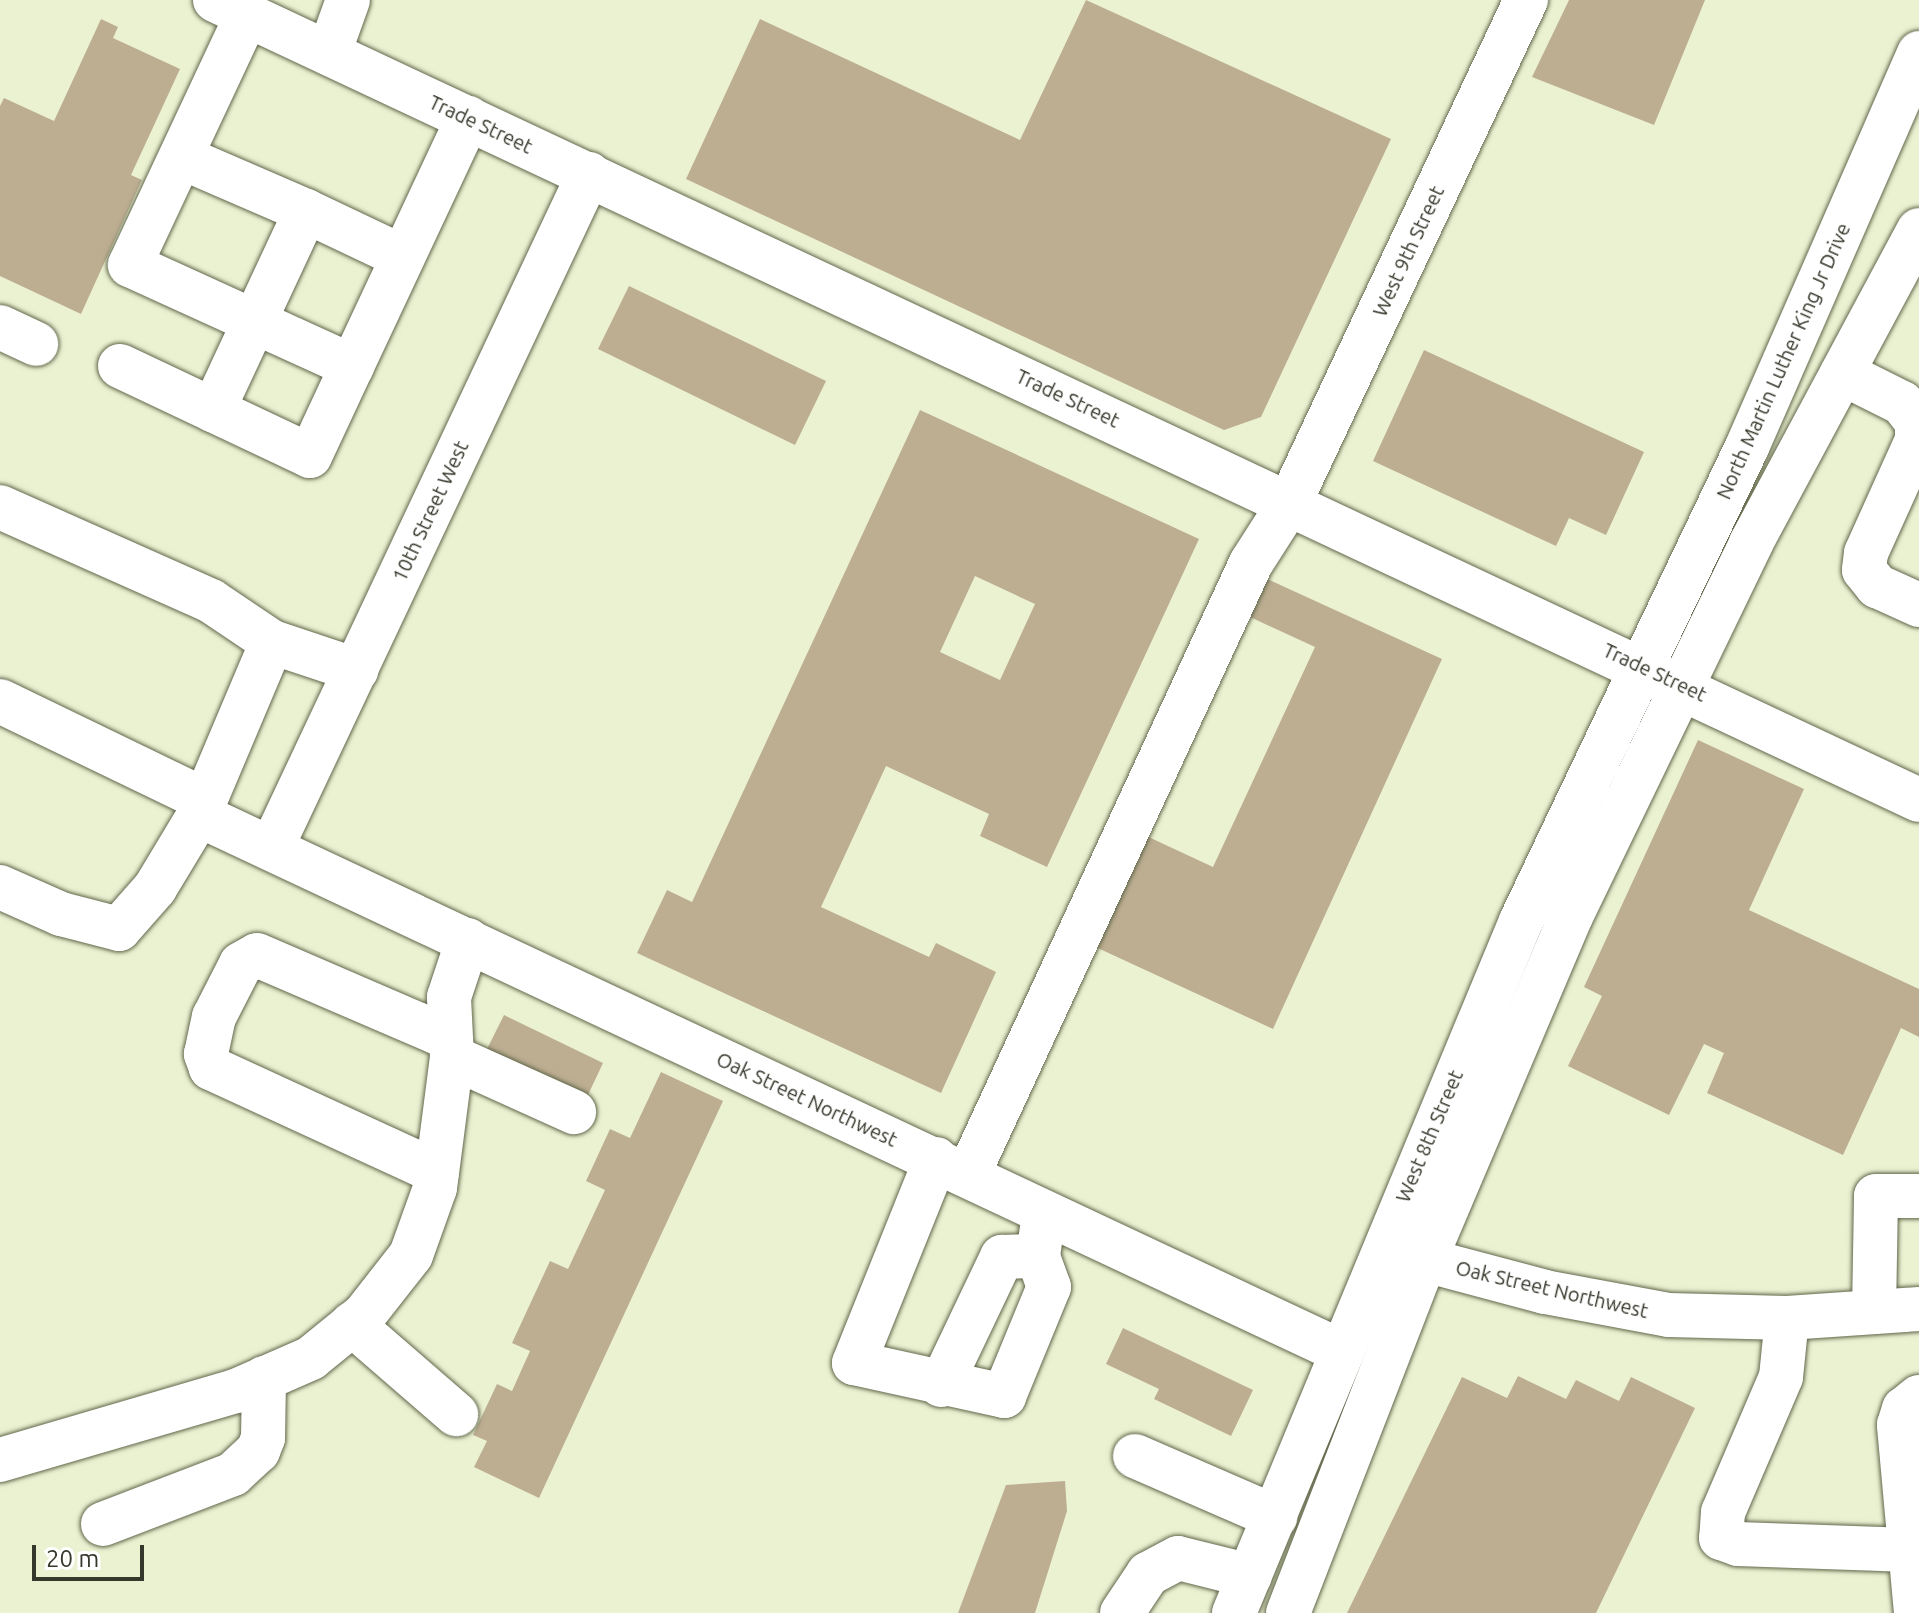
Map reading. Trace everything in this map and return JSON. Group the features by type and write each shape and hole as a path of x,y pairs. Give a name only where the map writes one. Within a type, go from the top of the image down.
{"street":[{"path":"329,53 348,0"},
{"name":"West 9th Street","path":"941,1385 854,1363 1251,563 1290,502 1526,0"},
{"path":"231,7 181,157 130,265 352,366"},
{"name":"Trade Street","path":"231,7 1641,666 1919,800"},
{"name":"North Martin Luther King Jr Drive","path":"1641,666 1747,447 1919,53"},
{"path":"120,366 310,456 468,118"},
{"path":"181,157 403,257"},
{"name":"10th Street West","path":"272,847 589,174"},
{"path":"213,410 306,211"},
{"path":"1288,1613 1425,1260 1566,929 1681,685 1919,230"},
{"path":"1842,373 1902,403 1917,422 1917,440 1866,553 1864,570 1877,586 1919,605"},
{"path":"0,507 211,601 272,642 356,670"},
{"path":"0,887 61,914 119,929 155,888 202,807 272,642"},
{"name":"West 8th Street","path":"1242,1594 1521,921 1641,666"},
{"name":"Oak Street Northwest","path":"0,701 272,847 1342,1352"},
{"path":"0,1460 236,1391 311,1358 352,1324 411,1255 437,1172 451,1048 473,1004 479,945"},
{"path":"437,1172 211,1068 206,1054 214,1017 241,964 257,955 451,1048 574,1112"},
{"path":"1874,1312 1876,1196 1919,1196"},
{"path":"1038,1256 1002,1257 941,1385 1004,1396 1049,1287 1038,1256 1045,1212"},
{"name":"Oak Street Northwest","path":"1425,1260 1545,1292 1668,1315 1787,1318 1919,1309"},
{"path":"1787,1318 1781,1377 1723,1512 1721,1538 1738,1544 1910,1550"},
{"path":"352,1324 456,1414"},
{"path":"103,1524 233,1474 258,1451 263,1438 264,1378"},
{"path":"1916,1613 1899,1425 1904,1409 1919,1397"},
{"path":"1135,1456 1275,1517"},
{"path":"1122,1613 1148,1574 1178,1558 1242,1594"}],"building":[{"path":"1086,0 1391,139 1261,417 1224,430 686,179 760,19 1020,140"},
{"path":"1569,0 1705,0 1654,125 1532,77"},
{"path":"101,19 118,27 113,38 180,69 131,175 142,180 81,314 0,276 0,106 4,98 54,121"},
{"path":"629,286 826,381 795,445 598,349"},
{"path":"1424,350 1644,452 1606,535 1569,518 1556,546 1373,461"},
{"path":"920,410 1199,539 1047,867 980,836 989,814 886,766 821,907 929,957 936,943 996,972 941,1093 637,953 667,890 692,902","holes":["975,576 1035,604 1000,680 940,652"]},
{"path":"1267,579 1442,659 1273,1029 1089,944 1140,833 1213,867 1315,647 1250,617"},
{"path":"1698,740 1804,789 1749,910 1919,989 1919,1037 1901,1028 1843,1155 1707,1093 1724,1053 1704,1044 1669,1115 1568,1066 1602,996 1584,987"},
{"path":"504,1015 603,1063 587,1097 487,1049"},
{"path":"661,1072 723,1101 539,1498 474,1467 487,1441 473,1435 497,1384 512,1391 530,1351 512,1343 550,1261 568,1269 605,1190 586,1181 610,1129 630,1138"},
{"path":"1123,1328 1253,1390 1231,1436 1154,1399 1159,1389 1106,1364"},
{"path":"1518,1376 1566,1399 1576,1380 1619,1401 1631,1377 1695,1408 1596,1613 1347,1613 1462,1377 1507,1398"},
{"path":"1065,1481 1067,1511 1035,1613 958,1613 1006,1485"}]}
